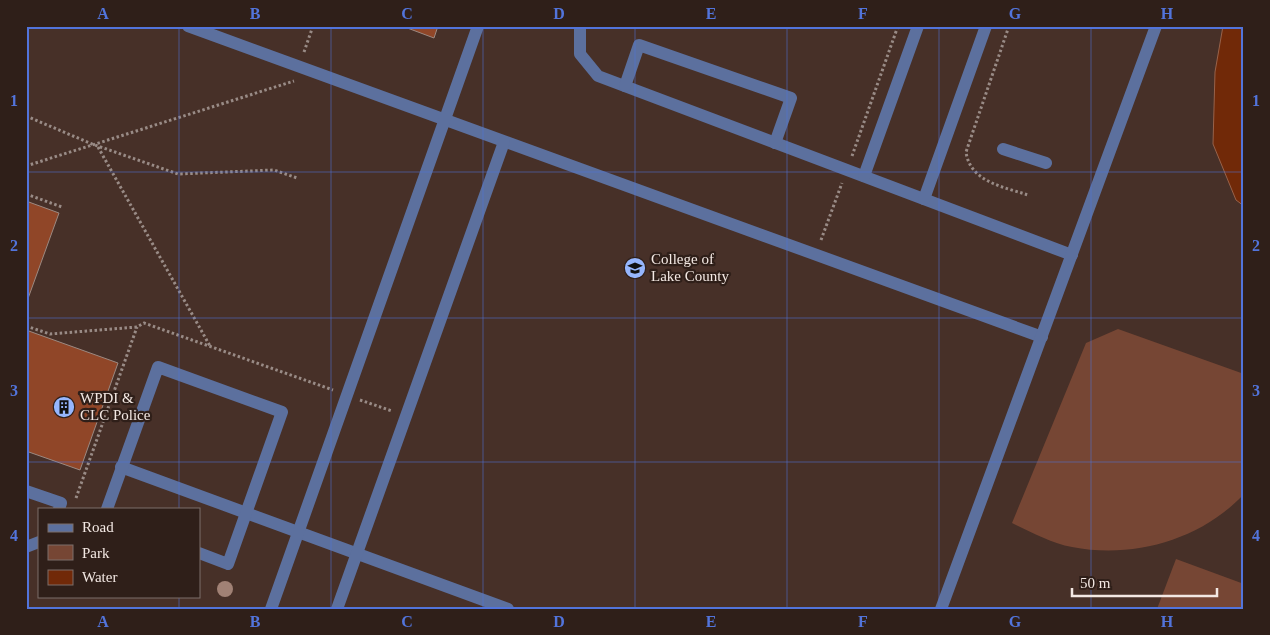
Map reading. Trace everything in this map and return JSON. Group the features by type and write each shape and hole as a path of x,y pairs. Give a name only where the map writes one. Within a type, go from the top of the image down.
{"lane":[{"path":"188,26 1042,337"},
{"path":"271,609 478,26"},
{"path":"580,26 580,54 598,76 1072,255"},
{"path":"864,176 918,26"},
{"path":"924,199 986,26"},
{"path":"941,609 1156,26"},
{"path":"625,86 639,45 791,98 775,143"},
{"path":"337,609 504,142"},
{"path":"1003,149 1046,163"},
{"path":"107,508 158,367 282,412 228,564 200,553"},
{"path":"122,467 508,609"},
{"path":"26,491 61,503 58,508"},
{"path":"26,547 38,542"}],"path":[{"path":"26,166 96,146 293,83 313,26"},
{"path":"815,255 898,26"},
{"path":"1008,26 968,142 967,162 979,176 1028,195"},
{"path":"26,116 96,146 178,174 274,170 297,178"},
{"path":"96,146 210,347"},
{"path":"26,194 62,207"},
{"path":"26,326 50,334 137,327 144,323 406,416"},
{"path":"75,500 137,327"}],"shaded area":[{"name":"College of Lake County","path":"26,26 1244,26 1244,609 26,609"}],"green space":[{"path":"1118,329 1244,374 1244,494 1227,510 1208,523 1187,534 1165,542 1142,548 1119,550 1095,550 1072,547 1049,540 1012,523 1086,343"},
{"path":"1176,559 1244,584 1244,609 1157,609"}],"water":[{"path":"1223,26 1244,26 1244,206 1236,200 1213,144 1215,72"}],"building":[{"path":"402,26 438,26 434,38"},
{"path":"26,201 59,213 26,304"},
{"name":"WPDI & CLC Police","path":"26,330 118,363 80,470 26,451"}],"place":[{"name":"College of Lake County","path":"635,268"},
{"name":"WPDI & CLC Police","path":"64,407"}]}
